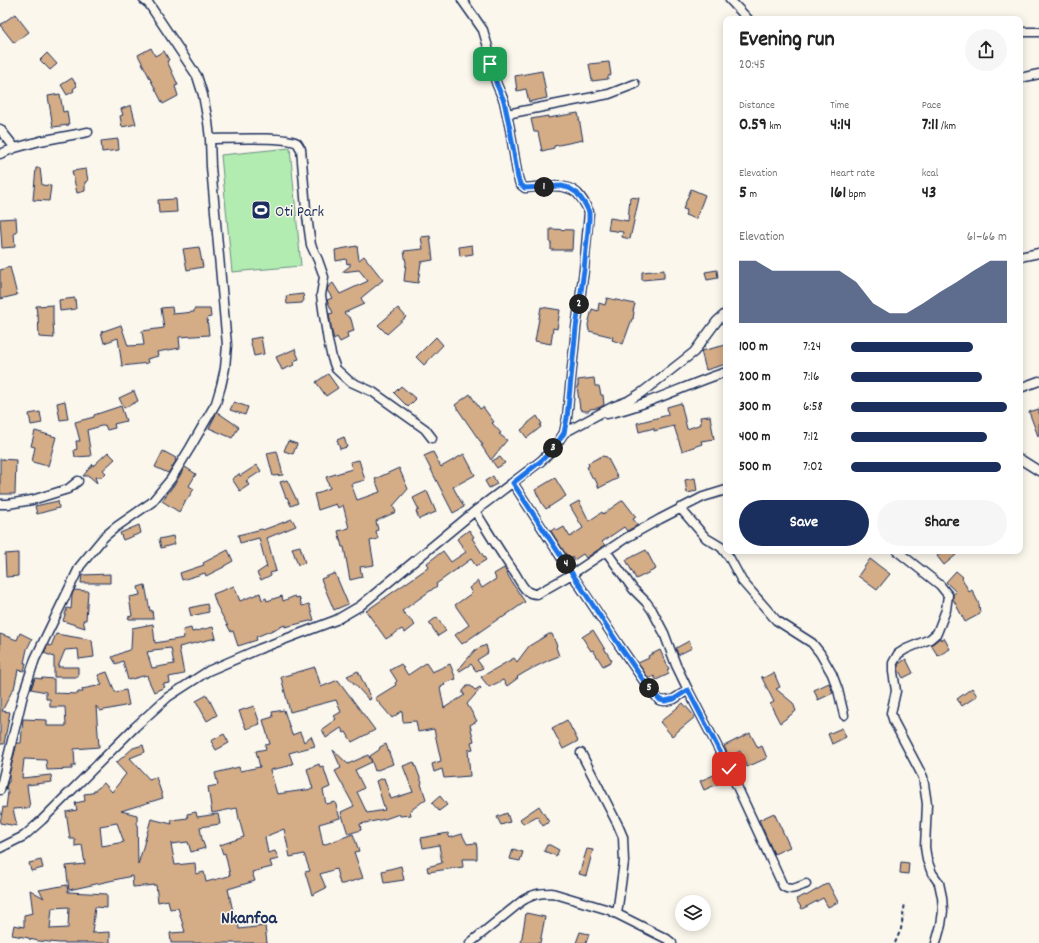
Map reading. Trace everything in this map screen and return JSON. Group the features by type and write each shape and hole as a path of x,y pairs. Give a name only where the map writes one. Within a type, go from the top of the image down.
{"street":[{"path":"0,790 23,695 35,659 80,566 104,537 152,502 171,479 216,402 225,368 227,345 213,191 210,139 203,95 197,76 149,4 144,0"},
{"path":"0,847 24,836 42,820 134,727 168,697 208,671 259,649 336,620 360,606 475,511 541,461 554,448 564,433 584,270 589,212 577,193 569,188 561,186 525,188 520,184 504,101 490,64 488,47 483,30 462,0"},
{"path":"730,0 745,16"},
{"path":"1023,32 1039,32"},
{"path":"1023,77 1039,74"},
{"path":"506,114 609,94 635,84"},
{"path":"0,129 15,148"},
{"path":"0,154 40,141 88,132"},
{"path":"210,139 262,138 286,140 297,144 301,149 306,209 311,245 324,277 321,295 329,347 336,369 349,381 373,392 407,416 425,429 432,438"},
{"path":"1023,256 1039,253"},
{"path":"564,433 641,393 697,349 723,316"},
{"path":"594,417 623,410 705,378 723,373"},
{"path":"1023,387 1039,381"},
{"path":"1023,461 1039,471"},
{"path":"0,504 32,500 53,494 68,489 78,481"},
{"path":"513,483 619,645 644,681 660,700 665,701 674,699 688,690"},
{"path":"475,511 523,587 532,594 537,594 572,574 626,538 680,508 702,497 723,491"},
{"path":"680,508 706,538 723,550"},
{"path":"606,551 633,589 652,610 664,633 676,665 729,769 784,886 787,889 793,889 806,884"},
{"path":"727,554 742,581 776,620 812,643 820,653 832,674 838,690 844,715"},
{"path":"901,554 940,585 948,595 946,610 937,633 930,640 906,649 898,654 893,663 896,692 891,713 894,722 923,777 927,804 925,847 927,860 932,873 939,883 942,897 943,911 936,943"},
{"path":"581,753 617,822 623,837 624,862 617,914"},
{"path":"470,943 522,901 530,896 543,893 552,893 609,910 667,939 672,943"}],"path":[{"path":"895,943 901,929 904,903"}],"green space":[{"name":"Oti Park","path":"290,148 301,266 232,272 221,155"}],"building":[{"path":"15,14 29,32 14,43 0,25"},
{"path":"151,48 155,56 164,51 178,85 175,86 178,96 163,104 138,55"},
{"path":"47,53 57,64 50,70 40,60"},
{"path":"609,62 611,75 608,76 608,79 592,81 589,64"},
{"path":"542,71 547,98 529,102 526,89 517,91 515,76"},
{"path":"72,78 77,86 73,89 74,91 67,95 61,85"},
{"path":"60,94 63,112 67,111 69,125 53,127 48,96"},
{"path":"131,105 136,124 122,127 120,116 123,115 121,109"},
{"path":"578,113 583,140 554,146 554,148 542,151 538,132 534,132 531,119"},
{"path":"118,139 119,150 102,152 101,141"},
{"path":"36,168 40,168 42,185 51,186 49,201 33,200"},
{"path":"86,169 88,181 85,182 85,191 77,193 72,171"},
{"path":"691,189 705,195 696,219 685,215 687,210 683,209"},
{"path":"630,197 639,198 630,239 622,237 623,232 608,230 610,218 628,221"},
{"path":"176,199 177,212 159,213 158,200"},
{"path":"16,218 17,233 14,233 15,247 2,248 0,219"},
{"path":"550,229 573,230 572,250 551,250"},
{"path":"430,236 433,260 421,262 418,283 404,281 406,263 404,251 423,249 421,237"},
{"path":"472,245 473,254 460,256 459,247"},
{"path":"357,246 359,260 364,256 383,280 361,298 364,304 344,313 351,319 354,331 347,333 348,338 340,342 337,337 334,339 332,332 329,314 333,313 327,300 332,298 327,290 333,283 340,294 368,281 359,270 342,272 350,266 350,263 347,264 346,259 336,261 335,250"},
{"path":"199,247 203,267 187,270 183,249"},
{"path":"10,267 17,295 0,299 0,270"},
{"path":"664,270 664,278 642,280 642,272"},
{"path":"717,270 718,278 707,280 705,272"},
{"path":"303,294 304,300 302,303 287,304 286,296"},
{"path":"75,298 76,309 60,311 59,300"},
{"path":"607,298 635,304 633,319 623,344 612,340 613,337 589,331 588,325 592,309 598,311 599,303 605,305"},
{"path":"53,305 54,338 39,337 36,306"},
{"path":"172,307 173,314 194,312 194,309 210,309 211,317 207,318 209,335 179,337 180,348 157,352 158,356 147,359 148,363 122,366 118,338 104,343 101,332 121,325 128,346 144,345 142,331 164,328 161,308"},
{"path":"541,307 560,310 557,329 553,328 551,344 535,341"},
{"path":"398,308 406,317 387,334 378,325"},
{"path":"261,337 264,354 254,356 250,339"},
{"path":"436,337 443,345 424,365 416,357"},
{"path":"723,346 723,365 706,370 701,351"},
{"path":"295,349 299,359 293,361 294,365 282,370 276,357"},
{"path":"328,374 338,388 326,396 316,382"},
{"path":"594,378 595,386 599,386 601,395 603,395 604,405 598,408 590,409 589,411 583,411 580,409 577,386 578,380"},
{"path":"401,386 416,399 408,407 394,393"},
{"path":"134,391 138,401 124,408 119,398"},
{"path":"470,394 480,409 483,407 494,422 492,423 501,433 499,434 507,440 491,460 481,445 483,445 455,405"},
{"path":"65,401 68,419 60,420 57,403"},
{"path":"234,402 248,407 245,415 230,410"},
{"path":"681,403 687,429 701,424 700,417 710,416 714,439 701,441 702,444 682,451 674,426 654,431 654,428 639,432 637,423 668,415 667,407"},
{"path":"121,406 126,421 114,424 115,428 107,430 105,425 87,430 91,456 75,457 74,450 77,449 76,441 80,441 75,422 94,417 94,415"},
{"path":"1039,409 1039,436 1038,436 1029,412"},
{"path":"40,412 42,423 31,425 29,414"},
{"path":"217,412 239,427 232,438 209,428"},
{"path":"537,416 542,424 540,425 541,427 527,438 521,430"},
{"path":"35,431 56,437 48,466 32,462 35,447 31,446"},
{"path":"344,437 347,447 340,449 337,440"},
{"path":"288,441 297,444 293,454 284,451"},
{"path":"163,451 176,458 176,461 168,473 155,467"},
{"path":"277,451 283,475 273,476 267,453"},
{"path":"108,452 115,459 103,470 106,473 102,477 95,477 97,483 89,476 83,476 93,464 93,466"},
{"path":"433,452 441,467 464,454 475,475 453,487 464,507 453,513 424,456"},
{"path":"602,456 607,457 618,478 599,488 587,467 589,466 588,463"},
{"path":"500,457 505,463 497,468 492,461"},
{"path":"0,459 16,460 15,494 0,494"},
{"path":"359,460 365,480 351,484 357,500 380,492 375,479 399,468 408,489 393,506 396,512 376,521 378,539 370,541 374,565 360,567 362,577 350,580 344,547 342,547 338,531 349,528 343,505 338,508 336,504 318,510 314,494 330,488 326,477 352,469 350,462"},
{"path":"257,465 261,471 246,481 249,485 240,491 232,479 239,474 240,476"},
{"path":"185,467 196,474 189,486 194,489 186,501 185,500 179,512 162,501"},
{"path":"493,476 497,484 489,488 485,481"},
{"path":"555,478 566,496 546,509 535,490"},
{"path":"695,478 697,491 687,493 685,480"},
{"path":"287,480 298,503 291,506 287,497 286,498 280,482"},
{"path":"427,491 436,512 419,519 416,511 419,510 413,498"},
{"path":"623,500 636,517 633,519 638,525 627,531 624,527 602,542 605,545 586,558 583,554 574,560 572,557 569,559 551,531 555,528 557,531 564,527 570,537 583,528 570,506 579,501 589,521 602,512 603,514"},
{"path":"58,501 59,508 37,514 35,506"},
{"path":"292,519 296,526 267,538 276,571 270,573 271,575 261,580 257,573 266,567 267,568 259,538 240,543 238,535 263,530"},
{"path":"139,525 141,533 123,540 120,533"},
{"path":"469,530 474,537 472,538 486,560 476,566 471,559 436,584 437,586 402,611 415,625 405,633 402,629 386,639 366,611 429,567 427,563 443,551 451,562 466,552 457,539"},
{"path":"173,536 175,544 161,548 159,539"},
{"path":"300,546 305,563 298,565 292,548"},
{"path":"228,550 233,561 224,567 206,576 205,573 182,580 180,573 204,565 203,563"},
{"path":"646,550 656,569 636,579 626,560"},
{"path":"18,553 18,576 6,577 5,554"},
{"path":"939,554 956,555 944,565 937,556"},
{"path":"870,559 890,574 877,590 858,576"},
{"path":"504,568 525,602 462,644 455,635 469,625 455,605 472,593 469,588 478,581 482,588 496,579 494,574"},
{"path":"956,571 963,577 962,578 969,592 972,590 979,604 980,614 965,622 953,599 953,594 956,592 946,582"},
{"path":"335,573 348,604 334,610 321,579"},
{"path":"110,574 110,583 81,583 82,575"},
{"path":"145,585 153,619 129,619 128,617 132,616 129,597 140,595 138,587"},
{"path":"234,586 240,601 260,593 262,600 266,598 267,601 282,596 283,601 295,596 296,598 299,597 302,606 309,604 314,620 285,627 285,625 256,637 257,640 238,646 233,631 231,632 216,604 213,594"},
{"path":"74,590 88,591 86,620 83,620 85,628 63,621 67,608 71,609"},
{"path":"207,604 209,612 191,616 189,608"},
{"path":"437,617 446,631 438,636 429,623"},
{"path":"153,624 155,643 184,638 183,630 191,628 192,632 213,627 216,638 179,647 184,674 169,677 170,683 163,684 165,687 154,692 147,675 128,680 123,661 116,664 112,657 131,649 132,628","holes":["171,648 174,664 152,668 147,652"]},
{"path":"593,630 612,661 603,666 593,650 591,651 582,637"},
{"path":"20,633 32,639 27,649 24,671 18,670 14,689 2,711 10,712 4,744 0,744 0,634 17,640"},
{"path":"56,634 92,640 94,657 79,659 78,649 65,650 58,667 78,667 78,677 54,677 54,657 44,653 48,645 51,646"},
{"path":"549,634 552,634 559,656 529,670 517,677 518,678 507,686 503,680 489,687 481,677 514,658 517,662 529,646"},
{"path":"940,638 941,640 944,638 950,649 938,656 931,645"},
{"path":"689,641 692,648 678,655 676,648"},
{"path":"486,645 488,653 477,660 483,668 476,671 471,664 460,671 458,670 475,650"},
{"path":"660,650 669,669 667,670 669,674 656,680 654,676 649,679 638,663 649,658 648,656"},
{"path":"906,659 913,673 903,678 898,669 898,664"},
{"path":"426,663 432,672 450,664 456,679 444,683 445,685 440,687 444,708 465,695 463,694 463,691 467,686 471,686 475,690 480,687 481,688 467,704 477,721 470,725 474,741 471,742 473,749 468,750 470,776 444,778 442,769 434,772 432,764 441,761 434,729 418,732 416,721 403,722 402,711 392,718 375,698 396,685 395,683 397,681 390,670 401,664 408,675"},
{"path":"315,667 321,687 338,680 375,730 352,742 346,732 344,733 341,728 326,738 322,729 336,719 334,716 341,712 336,700 290,712 281,677"},
{"path":"358,671 371,699 369,700 347,676"},
{"path":"107,672 115,692 126,690 129,705 100,711 96,706 99,747 74,749 75,766 72,766 72,769 47,770 46,760 24,759 22,778 51,775 52,782 27,785 30,808 13,809 17,826 0,823 3,807 6,808 8,792 6,787 9,782 9,775 17,743 21,743 23,719 47,720 47,726 66,726 65,707 50,707 50,699 46,699 46,692 31,689 35,678 54,679 54,693 78,694 78,692 83,692 82,689 102,685 98,675"},
{"path":"774,673 780,687 776,689 793,703 796,711 780,723 770,704 774,702 761,676 763,678"},
{"path":"829,683 833,693 818,700 814,690"},
{"path":"972,688 977,696 962,706 957,699"},
{"path":"207,695 217,715 207,721 196,701"},
{"path":"683,703 695,717 672,736 660,722"},
{"path":"254,706 260,724 246,729 239,711"},
{"path":"284,710 292,735 300,732 304,742 311,736 315,746 289,753 293,764 270,770 277,794 313,789 307,769 319,764 320,767 323,766 330,787 323,790 326,804 335,802 340,818 319,824 323,845 353,834 359,851 354,852 363,878 340,884 336,869 320,874 326,888 312,895 305,872 310,871 304,854 290,857 284,829 265,837 268,853 275,851 279,859 270,861 272,867 252,872 255,881 228,889 235,920 238,919 239,929 265,926 267,943 171,943 170,933 185,932 178,908 170,909 168,900 158,902 156,885 133,887 132,876 69,890 66,866 85,864 82,845 75,846 75,839 70,839 66,812 77,810 75,803 85,801 84,794 92,793 104,783 112,792 126,774 116,763 133,748 143,745 145,752 130,758 149,779 156,777 163,798 121,811 137,815 138,865 151,819 172,824 171,820 188,818 187,814 196,812 197,817 218,814 220,824 200,827 205,848 191,852 188,842 171,844 175,865 195,863 196,874 204,872 206,882 229,876 225,853 223,854 220,845 244,837 237,808 212,813 208,787 218,785 215,773 239,767 240,771 260,767 256,751 266,749 265,745 270,744 263,720 273,717 272,712","holes":["117,823 124,842 102,846 100,826"]},
{"path":"567,720 578,741 563,749 552,728"},
{"path":"842,728 846,737 832,744 828,734"},
{"path":"750,733 758,748 762,746 767,758 747,767 740,751 729,757 724,746"},
{"path":"224,734 229,743 216,750 211,741"},
{"path":"386,744 393,764 375,771 370,756"},
{"path":"333,750 348,764 368,755 372,762 355,770 364,788 357,792 367,813 385,810 376,781 384,778 391,799 413,792 403,766 414,762 426,799 410,811 411,815 400,816 399,814 385,819 360,824 361,830 348,834 341,812 354,806 335,771 341,768"},
{"path":"716,774 720,783 704,790 700,781"},
{"path":"440,796 447,805 439,811 432,803"},
{"path":"539,806 549,822 543,826 537,816 523,824 520,819"},
{"path":"507,813 510,822 501,825 497,817"},
{"path":"774,813 790,847 774,854 759,820"},
{"path":"448,833 449,838 462,834 467,844 476,843 477,859 462,859 463,867 428,872 427,867 442,863 439,845 423,848 421,838"},
{"path":"547,845 559,850 556,856 544,851"},
{"path":"513,849 523,852 520,861 510,859"},
{"path":"587,849 593,850 586,876 579,874"},
{"path":"41,860 43,868 31,871 29,863"},
{"path":"901,862 909,863 908,874 900,873"},
{"path":"401,866 404,880 384,883 382,871"},
{"path":"828,883 838,902 828,907 823,898 802,909 796,899 805,895 806,896"},
{"path":"67,885 68,892 107,894 107,908 95,907 92,933 110,932 110,943 59,943 39,941 12,935 14,925 24,927 24,915 33,913 30,890 44,898 39,890","holes":["69,907 68,928 50,929 52,908"]},
{"path":"526,913 545,917 540,943 521,943"},
{"path":"580,932 589,934 586,943 576,943"}],"place":[{"name":"Oti Park","path":"261,210"}],"district":[{"name":"Nkanfoa","path":"249,917"}],"route":[{"path":"490,64 504,101 520,184 525,188 561,186 569,188 577,193 589,212 584,270 564,433 554,448 541,461 513,483 632,665 660,700 665,701 674,699 688,690 729,769"}]}
